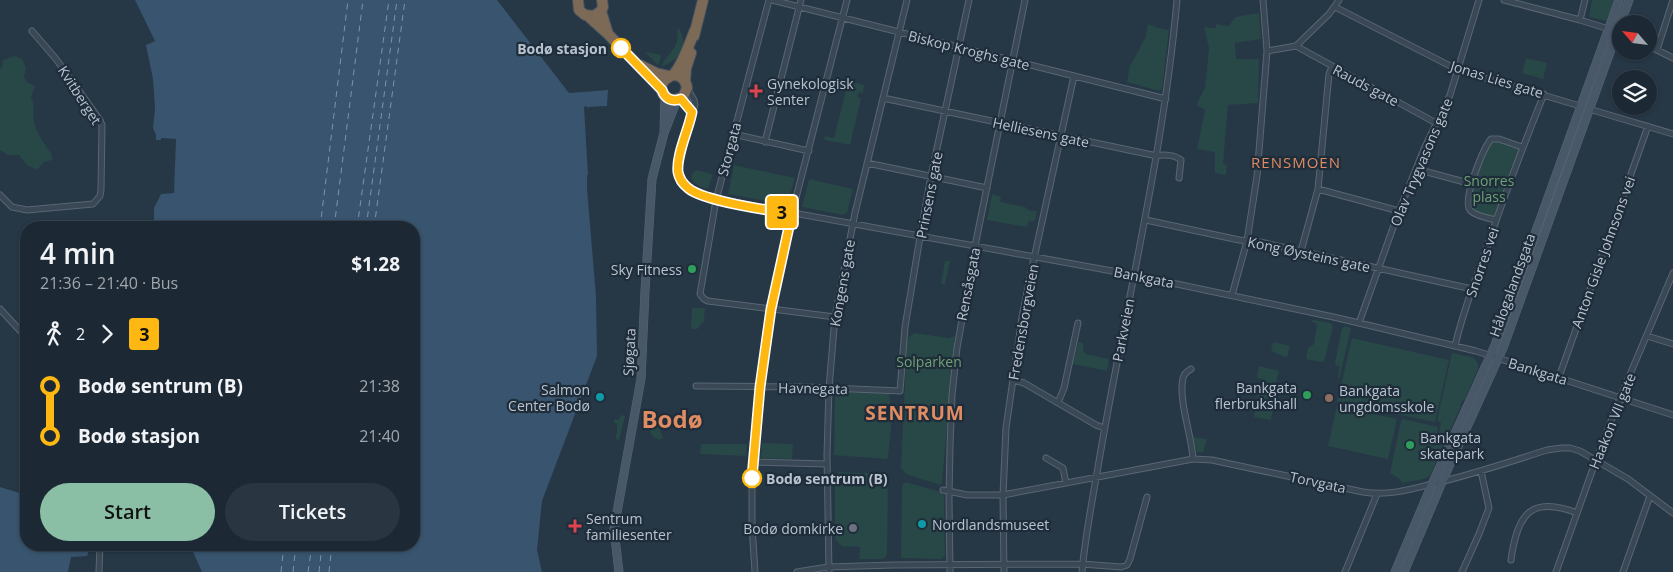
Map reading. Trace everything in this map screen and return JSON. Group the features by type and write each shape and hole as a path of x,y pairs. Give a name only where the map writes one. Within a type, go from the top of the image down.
{"highway":[{"path":"578,0 579,10 608,34 669,99 679,99"},
{"path":"602,0 601,11 608,34"},
{"name":"Sjøgata","path":"679,99 685,94 686,68 703,0"},
{"path":"588,16 596,15 601,11"},
{"name":"Sjøgata","path":"663,93 663,82 671,76 685,54 695,30"},
{"path":"635,62 652,71 679,76 686,85"}],"street":[{"name":"Biskop Kroghs gate","path":"770,0 1166,99"},
{"name":"Storgata","path":"770,0 716,200 700,294 704,299 771,309"},
{"path":"764,142 802,0"},
{"path":"756,572 752,526 753,462 760,387 771,309 792,213 847,0"},
{"name":"Kongens gate","path":"828,570 827,464 829,388 835,317 853,224 907,0"},
{"name":"Prinsens gate","path":"900,391 905,327 920,237 931,176 969,0"},
{"name":"Rensåsgata","path":"950,572 949,492 952,395 955,363 975,246 1024,0"},
{"name":"Parkveien","path":"1082,572 1104,428 1157,156 1166,99 1177,0"},
{"path":"1232,295 1247,241 1257,176 1267,51 1263,0"},
{"path":"1267,51 1296,46 1335,7 1339,0"},
{"name":"Olav Trygvasons gate","path":"1359,323 1399,211 1436,123 1450,95 1479,0"},
{"path":"1504,0 1612,30"},
{"path":"1580,20 1585,0"},
{"name":"Hålogalandsgata","path":"1618,15 1619,0"},
{"name":"Hålogalandsgata","path":"1622,15 1628,0"},
{"path":"1658,47 1673,0"},
{"name":"Jonas Lies gate","path":"1335,7 1458,70 1544,94 1584,108 1673,134"},
{"name":"Kvitberget","path":"0,195 12,207 27,210 88,205 97,200 101,190 102,125 100,120 56,59 32,31"},
{"name":"Hålogalandsgata","path":"1404,572 1494,357 1584,108 1612,41"},
{"name":"Rauds gate","path":"1296,46 1436,123"},
{"path":"1658,50 1673,58"},
{"path":"1301,251 1318,189 1329,74 1332,67"},
{"name":"Fredensborgveien","path":"1003,569 1003,495 1006,428 1022,318 1074,76"},
{"path":"686,85 694,100 692,112"},
{"name":"Sjøgata","path":"663,93 664,133"},
{"name":"Snorres vei","path":"1455,346 1496,220 1522,147 1544,94"},
{"name":"Helliesens gate","path":"883,98 1157,156 1162,154 1178,157 1180,160 1179,178"},
{"path":"679,99 692,112"},
{"name":"Sjøgata","path":"619,572 614,529 642,380 645,291 652,184 664,133 679,99"},
{"name":"Bankgata","path":"692,112 679,159 679,176 681,181 693,192 716,200 1134,275 1359,323 1494,357 1673,415"},
{"name":"Anton Gisle Johnsons vei","path":"1559,377 1648,126"},
{"path":"733,134 809,151"},
{"path":"1496,220 1473,213 1468,208 1467,202 1472,184 1491,139 1499,139 1522,147"},
{"path":"868,163 987,188"},
{"path":"1416,169 1472,184"},
{"path":"1318,189 1399,211"},
{"name":"Kong Øysteins gate","path":"1146,220 1301,251 1472,289"},
{"name":"Haakon VII gate","path":"1556,572 1620,398 1673,273"},
{"path":"0,309 20,330"},
{"path":"771,309 835,317"},
{"path":"1058,403 1064,388 1078,323"},
{"path":"1647,336 1673,344"},
{"name":"Hålogalandsgata","path":"1395,572 1432,484 1494,357"},
{"path":"1191,369 1183,377 1183,392 1194,459"},
{"path":"1013,380 1024,383 1104,428"},
{"name":"Havnegata","path":"696,386 900,391"},
{"name":"Torvgata","path":"943,490 980,496 1003,495 1194,459 1235,464 1377,494 1401,492 1481,471 1547,450 1570,448 1580,451 1628,479 1673,513"},
{"path":"1046,458 1062,468 1066,483"},
{"path":"753,462 827,464"},
{"path":"1462,572 1489,508 1481,471"},
{"path":"1346,572 1377,494"},
{"path":"1622,572 1650,496"},
{"path":"797,572 893,565 1003,569 1082,564 1124,566 1129,563 1147,498"},
{"path":"1511,560 1514,540 1526,514 1540,506 1564,508 1577,513"},
{"path":"99,572 100,551"},
{"path":"893,565 893,572"}],"green space":[{"path":"1592,0 1615,0 1607,21 1589,17"},
{"path":"1259,13 1261,39 1235,43 1236,59 1259,59 1258,103 1228,105 1223,164 1227,165 1226,175 1215,173 1215,152 1197,149 1205,110 1196,105 1205,88 1209,48 1204,27 1216,28 1216,24 1229,26 1235,17"},
{"path":"1148,24 1169,30 1162,89 1159,91 1127,82 1130,64 1146,36"},
{"path":"679,28 683,38 682,49 670,63 661,66 677,41 677,29"},
{"path":"645,52 661,55 658,65"},
{"path":"15,56 22,59 26,68 24,77 28,83 35,86 31,97 34,121 41,139 52,154 52,160 44,162 37,170 27,165 19,155 8,155 0,150 0,69 2,68 3,60"},
{"path":"1526,58 1547,63 1543,79 1522,73"},
{"path":"840,78 864,85 863,93 860,92 857,96 861,99 850,145 824,140 825,136 834,138 846,90 838,85"},
{"name":"Snorres plass","path":"1491,139 1522,147 1496,220 1468,208 1472,184"},
{"path":"734,165 795,178 788,203 786,205 728,194"},
{"path":"697,170 713,175 708,189 693,182 692,175"},
{"path":"809,179 853,189 847,213 843,215 802,207"},
{"path":"992,194 1001,197 1000,202 1025,207 1030,211 1037,211 1035,221 1029,221 1027,227 987,220"},
{"path":"945,261 950,261 945,284 941,284"},
{"path":"692,308 705,308 704,321 697,329 691,329"},
{"path":"1310,321 1330,323 1333,326 1324,362 1308,360 1306,357 1308,348 1314,344 1317,324"},
{"path":"1345,326 1351,328 1339,380 1340,367 1336,366 1335,363 1342,328"},
{"name":"Solparken","path":"915,333 949,338 955,336 942,483 940,485 906,474 901,468 907,341"},
{"path":"1352,338 1449,360 1435,422 1337,402"},
{"path":"1078,342 1083,343 1083,350 1086,354 1109,359 1107,371 1073,364"},
{"path":"1273,342 1290,346 1287,358 1271,351"},
{"path":"1452,353 1473,357 1478,363 1478,369 1464,401 1460,405 1430,476 1402,483 1400,479 1390,473 1401,421 1403,419 1438,427 1437,432 1439,433 1441,423 1437,420"},
{"path":"1259,366 1279,371 1276,383 1272,382 1270,389 1263,386 1265,380 1257,378"},
{"path":"835,391 889,392 892,419 888,457 886,459 834,455"},
{"path":"1258,393 1275,396 1271,420 1254,417"},
{"path":"1337,406 1397,419 1388,459 1328,446"},
{"path":"621,415 625,416 619,441 615,438 617,424 613,422 615,419 618,420"},
{"path":"652,419 657,422 663,438 660,440 653,437 650,432"},
{"path":"1193,437 1207,439 1203,452 1197,452"},
{"path":"762,443 793,444 792,459 761,458"},
{"path":"701,444 747,444 746,456 700,454"},
{"path":"839,472 888,474 887,555 883,559 859,559 860,547 842,546 835,539 835,476"},
{"path":"906,482 941,492 944,496 945,555 941,559 901,558 902,485"},
{"path":"590,531 602,533 600,539 591,540 587,535"}],"water":[{"path":"135,0 497,0 569,93 608,90 607,106 588,107 587,109 587,106 584,107 588,175 587,189 596,296 597,356 542,501 537,550 542,572 202,572 193,551 420,551 420,221 154,221 154,208 161,194 174,193 176,139 161,138 161,140 156,140 153,128 155,108 153,79 146,45 155,41"},
{"path":"0,487 20,493 20,551 89,551 87,556 71,557 68,572 0,572"}],"ferry route":[{"path":"321,221 348,0"},
{"path":"335,221 363,0"},
{"path":"358,221 389,0"},
{"path":"367,221 397,0"},
{"path":"375,221 405,0"},
{"path":"281,572 283,551"},
{"path":"293,572 295,551"},
{"path":"308,572 311,551"},
{"path":"319,572 321,551"},
{"path":"329,572 331,551"}],"bus line":[{"name":"3","path":"621,48 662,90 667,98 681,99 692,112 678,167 681,181 687,188 716,200 792,213 771,309 760,387 752,478"}],"place":[{"name":"Bodø stasjon","path":"621,48"},
{"name":"Gynekologisk Senter","path":"756,91"},
{"name":"Sky Fitness","path":"692,269"},
{"name":"Bankgata flerbrukshall","path":"1307,395"},
{"name":"Salmon Center Bodø","path":"600,397"},
{"name":"Bankgata ungdomsskole","path":"1329,398"},
{"name":"Bankgata skatepark","path":"1410,445"},
{"name":"Bodø sentrum (B)","path":"752,478"},
{"name":"Nordlandsmuseet","path":"922,524"},
{"name":"Sentrum familiesenter","path":"575,526"},
{"name":"Bodø domkirke","path":"853,528"}],"district":[{"name":"RENSMOEN","path":"1296,162"},
{"name":"SENTRUM","path":"915,413"},
{"name":"Bodø","path":"672,418"}]}
